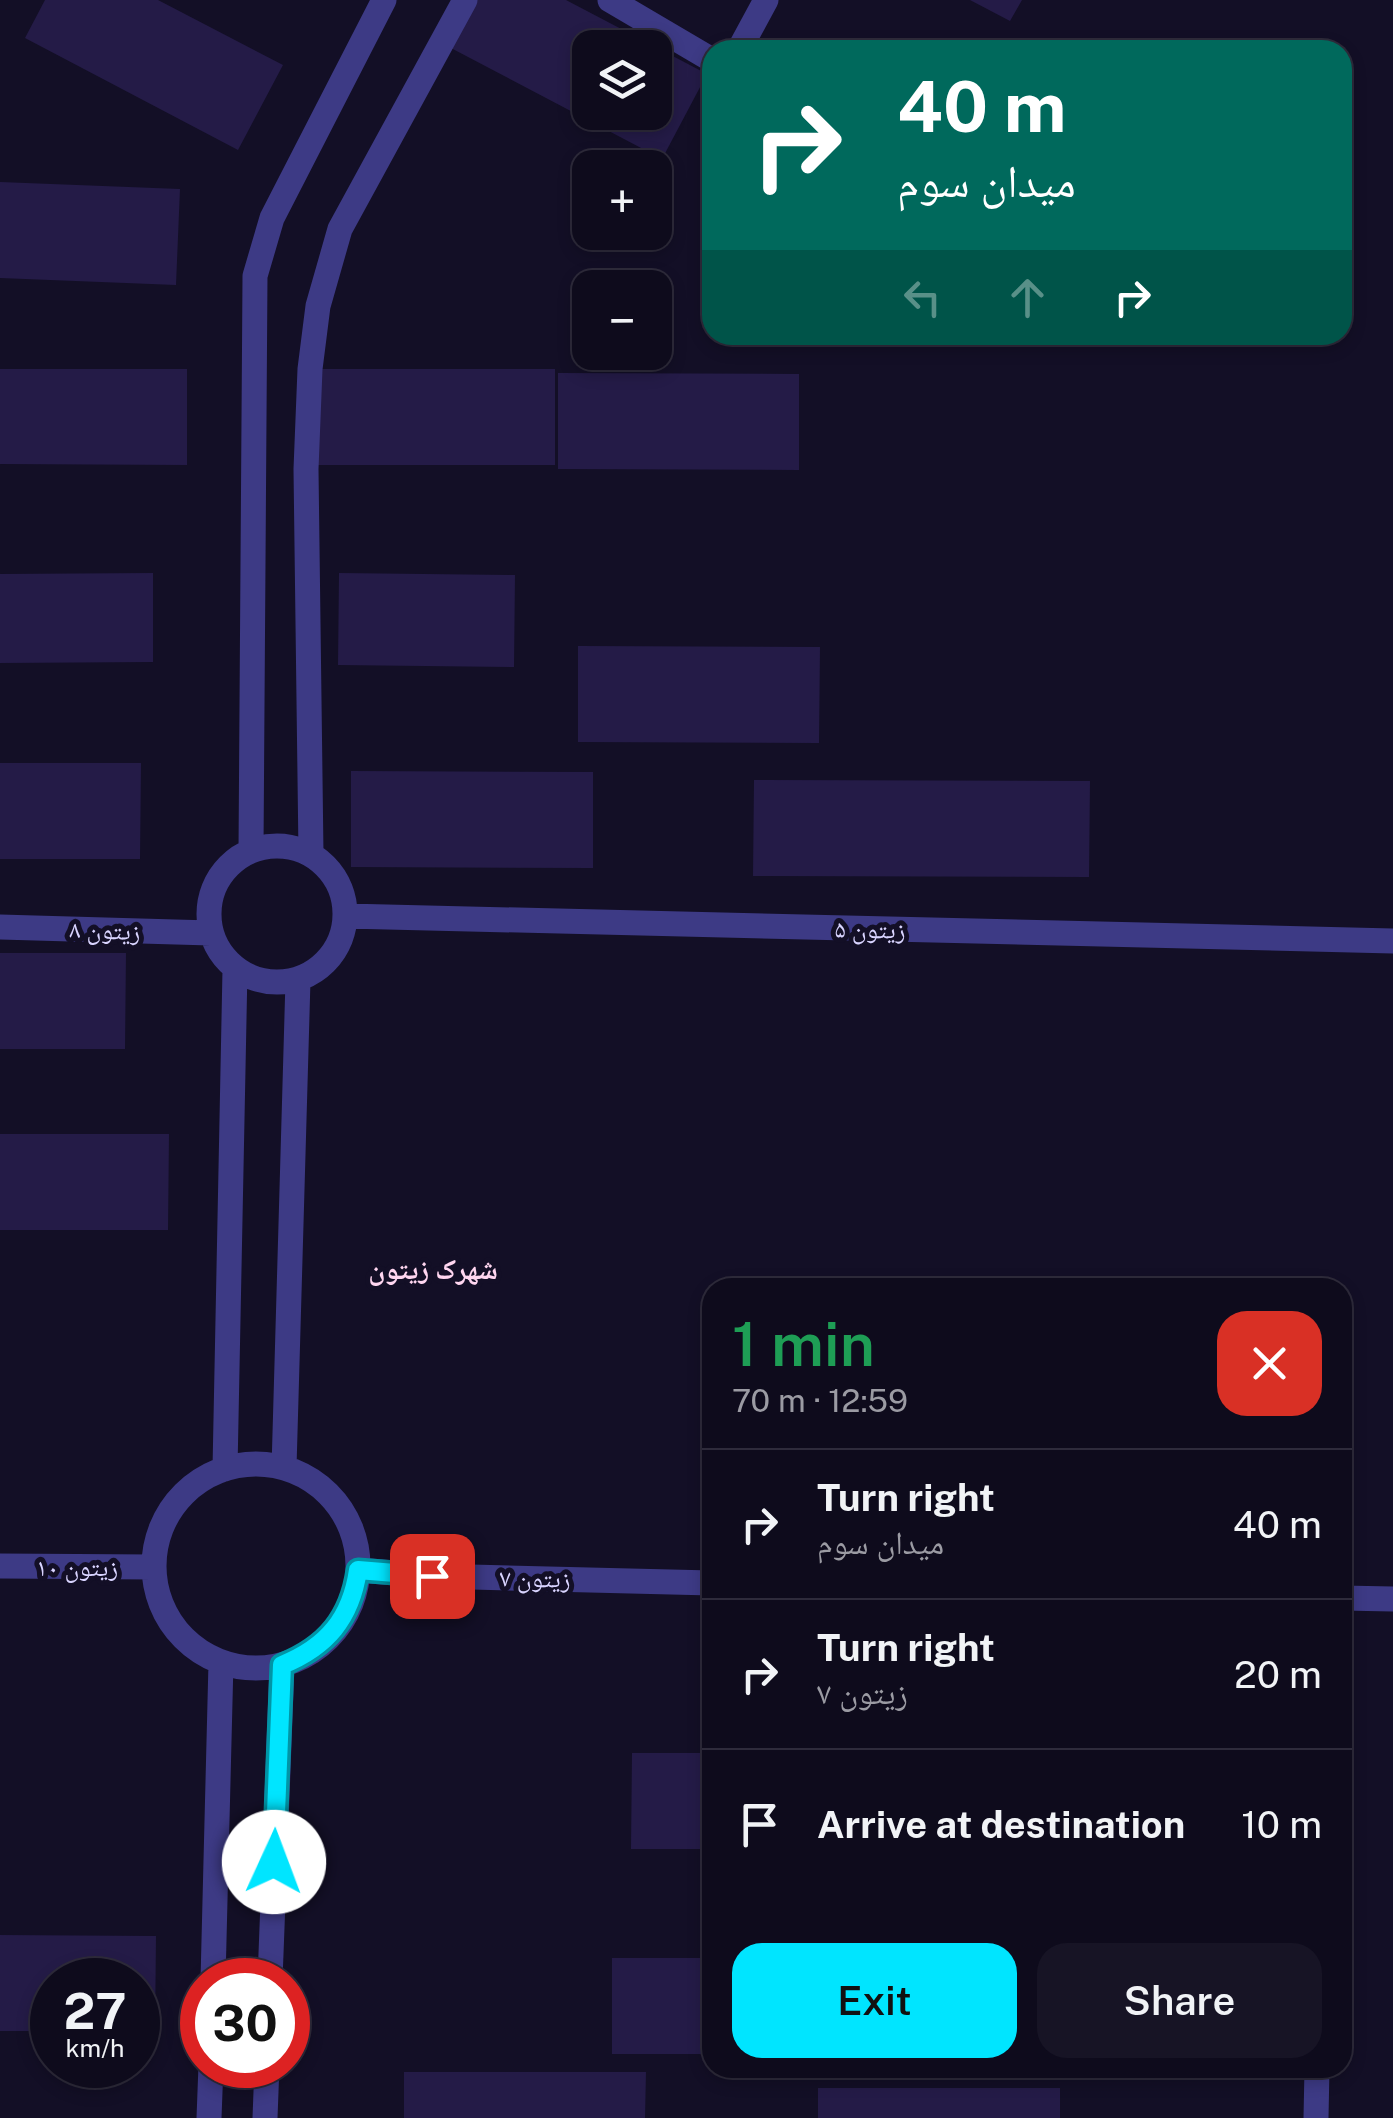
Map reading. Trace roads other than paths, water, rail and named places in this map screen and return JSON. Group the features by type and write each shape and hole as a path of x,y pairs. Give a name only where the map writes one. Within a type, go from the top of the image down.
{"street":[{"path":"251,850 255,276 272,218 384,0"},
{"path":"311,854 306,469 310,370 318,306 340,229 465,0"},
{"path":"610,0 702,54"},
{"path":"745,40 766,0"},
{"path":"292,847 311,854 338,881 344,898 344,933 326,962 298,980 276,983 254,979 235,969 220,953 210,933 208,916 215,884 237,858 251,850 292,847"},
{"name":"زیتون ۵","path":"346,916 1393,941"},
{"name":"زیتون ۸","path":"0,928 210,933"},
{"path":"225,1469 235,969"},
{"path":"284,1468 298,980"},
{"path":"255,1464 284,1468 333,1499 352,1532 358,1570 354,1596 327,1640 306,1655 282,1665 251,1668 221,1662 204,1655 177,1632 160,1601 154,1567 160,1530 192,1486 225,1469 255,1464"},
{"name":"زیتون ۱۰","path":"0,1566 154,1567"},
{"name":"زیتون ۷","path":"358,1570 432,1576 702,1583"},
{"path":"1352,1598 1393,1598"},
{"path":"214,1958 221,1662"},
{"path":"271,1958 282,1665"},
{"path":"1316,2118 1317,2078"},
{"path":"210,2118 211,2088"},
{"path":"265,2118 266,2088"}],"district":[{"name":"شهرک زیتون","path":"433,1268"}]}
